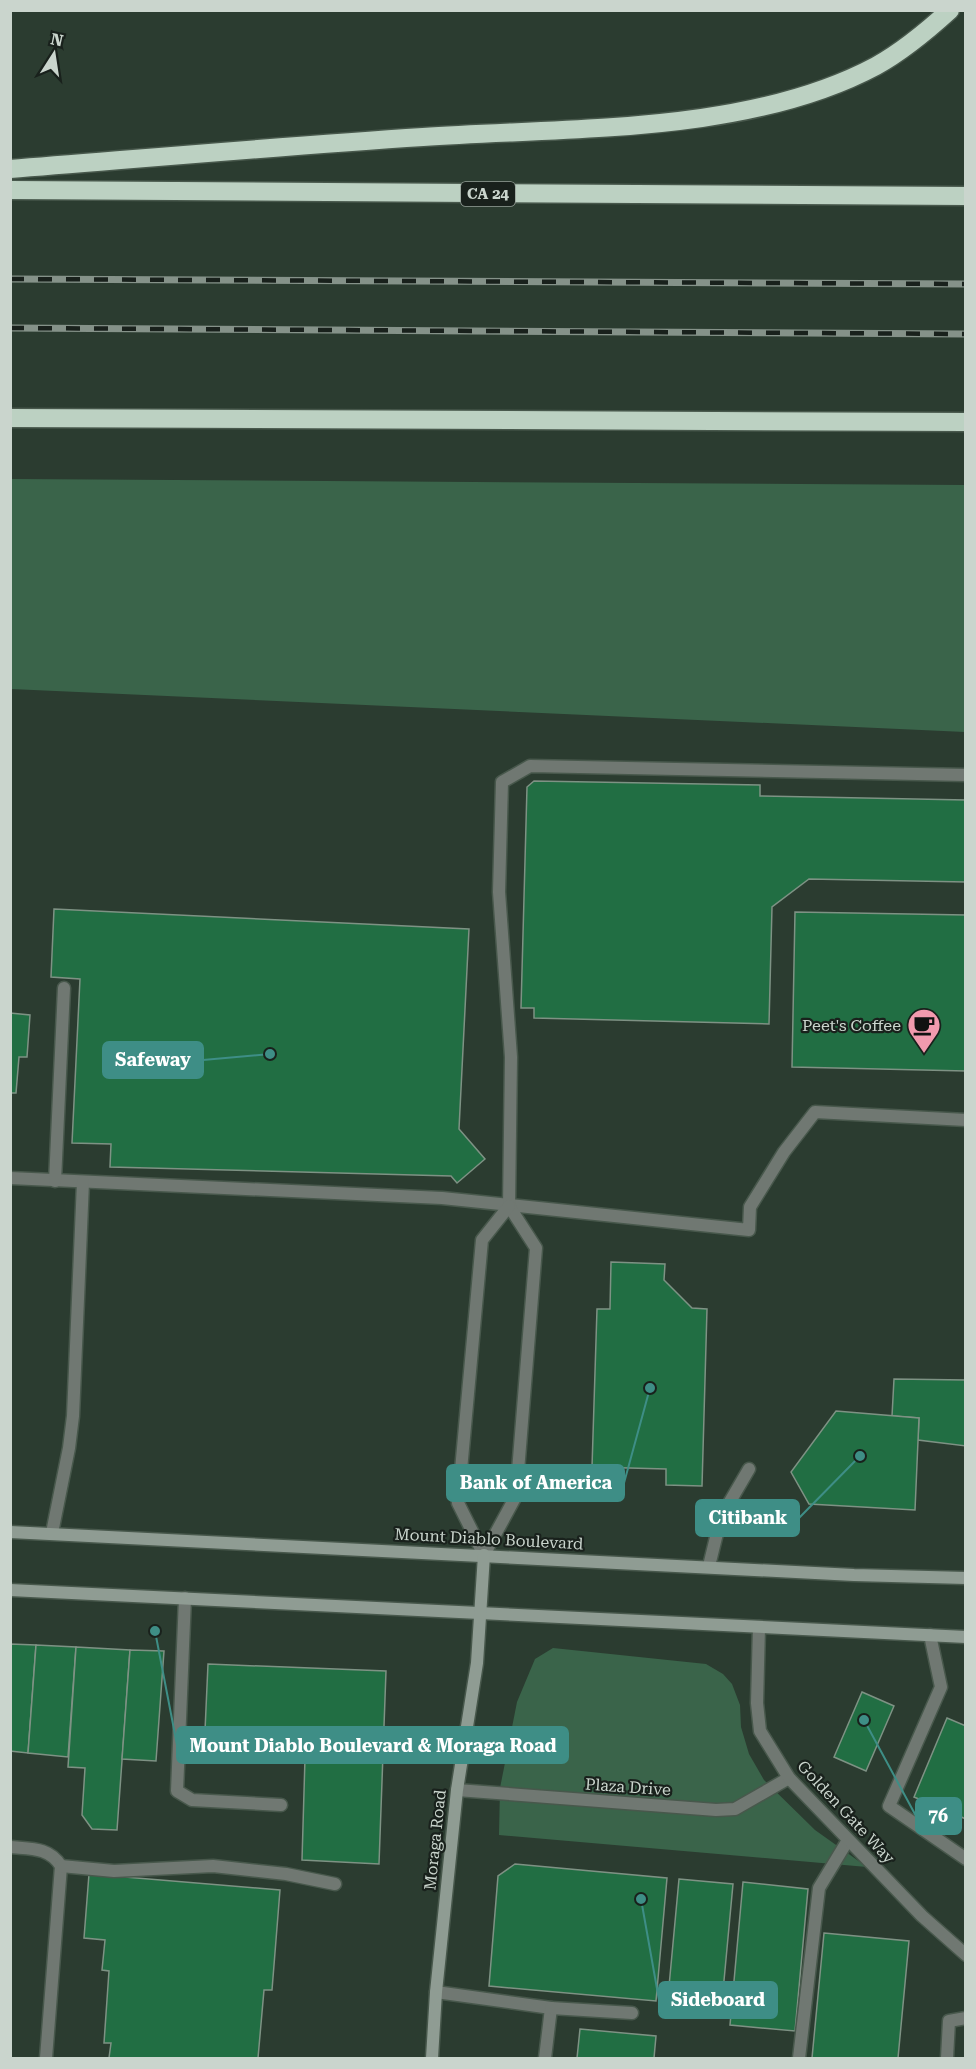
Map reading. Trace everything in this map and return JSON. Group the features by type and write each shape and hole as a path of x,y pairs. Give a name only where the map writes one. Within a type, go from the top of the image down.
{"highway":[{"path":"10,169 424,137 627,124 736,111 799,97 851,78 903,49 950,10"},
{"name":"CA 24","path":"10,190 966,196"},
{"path":"10,417 966,422"}],"main road":[{"name":"Mount Diablo Boulevard","path":"10,1532 854,1575 966,1578"},
{"name":"Moraga Road","path":"432,2058 436,1992 457,1790 477,1663 484,1555"},
{"path":"10,1590 966,1637"}],"street":[{"path":"484,1555 516,1496 521,1461 536,1248 509,1206 511,1057 500,892 502,782 530,766 966,775"},
{"path":"55,1181 64,988"},
{"path":"10,1178 442,1198 749,1230 750,1207 784,1152 815,1112 966,1120"},
{"path":"52,1533 73,1416 83,1182"},
{"path":"484,1555 458,1503 482,1240 509,1206"},
{"path":"709,1566 721,1517 749,1468"},
{"path":"184,1598 177,1791 192,1800 282,1805"},
{"name":"Golden Gate Way","path":"759,1627 757,1703 760,1731 789,1778 922,1916 966,1955"},
{"path":"930,1635 941,1687 890,1806 966,1858"},
{"name":"Plaza Drive","path":"457,1790 716,1810 735,1809 789,1778"},
{"path":"799,2058 819,1888 848,1840"},
{"path":"10,1847 43,1850 55,1856 61,1866 46,2058"},
{"path":"61,1866 114,1871 213,1866 286,1874 334,1884"},
{"path":"436,1992 551,2008 632,2013"},
{"path":"545,2058 551,2008"},
{"path":"947,2058 950,2021 966,2018"}],"green space":[{"path":"11,479 965,485 965,732 11,689"},
{"path":"553,1648 706,1664 723,1674 732,1684 740,1705 741,1727 749,1754 764,1780 815,1830 867,1867 499,1835 500,1788 517,1702 535,1659"}],"building":[{"path":"534,781 760,785 760,796 966,800 966,882 809,879 772,907 769,1024 534,1018 534,1008 521,1008 527,787"},
{"path":"54,909 469,929 459,1129 485,1159 457,1183 451,1176 110,1167 111,1144 72,1143 80,979 51,977"},
{"path":"795,912 966,915 966,1071 792,1067"},
{"path":"10,1013 30,1015 27,1057 19,1057 16,1093 10,1093"},
{"path":"611,1262 665,1264 664,1280 692,1308 707,1309 702,1486 666,1485 666,1469 592,1467 597,1309 610,1309"},
{"path":"894,1379 966,1380 966,1446 918,1440 919,1418 892,1416"},
{"path":"836,1411 919,1418 915,1510 809,1504 791,1472"},
{"path":"10,1644 36,1645 28,1753 10,1751"},
{"path":"36,1645 76,1647 68,1757 28,1753"},
{"path":"76,1647 130,1650 117,1830 92,1829 82,1815 85,1768 68,1767"},
{"path":"130,1650 164,1651 156,1761 122,1759"},
{"path":"208,1664 386,1671 379,1864 302,1860 305,1758 204,1753"},
{"path":"862,1692 894,1706 866,1771 834,1757"},
{"path":"947,1718 966,1726 966,1819 914,1797"},
{"path":"515,1864 667,1878 656,2001 489,1986 498,1876"},
{"path":"89,1874 280,1890 272,1990 264,1990 258,2058 109,2058 111,2043 104,2043 109,1971 102,1970 105,1940 84,1938"},
{"path":"679,1879 733,1884 722,2002 668,1997"},
{"path":"743,1882 808,1889 795,2031 730,2025"},
{"path":"824,1933 909,1941 898,2058 812,2058"},
{"path":"580,2029 656,2036 654,2058 577,2058"}],"railway":[{"path":"10,279 966,284"},
{"path":"10,328 966,334"}],"place":[{"name":"Safeway","path":"270,1054"},
{"name":"Peet's Coffee","path":"924,1054"},
{"name":"Bank of America","path":"650,1388"},
{"name":"Citibank","path":"860,1456"},
{"name":"Mount Diablo Boulevard & Moraga Road","path":"155,1631"},
{"name":"76","path":"864,1720"},
{"name":"Sideboard","path":"641,1899"}]}
